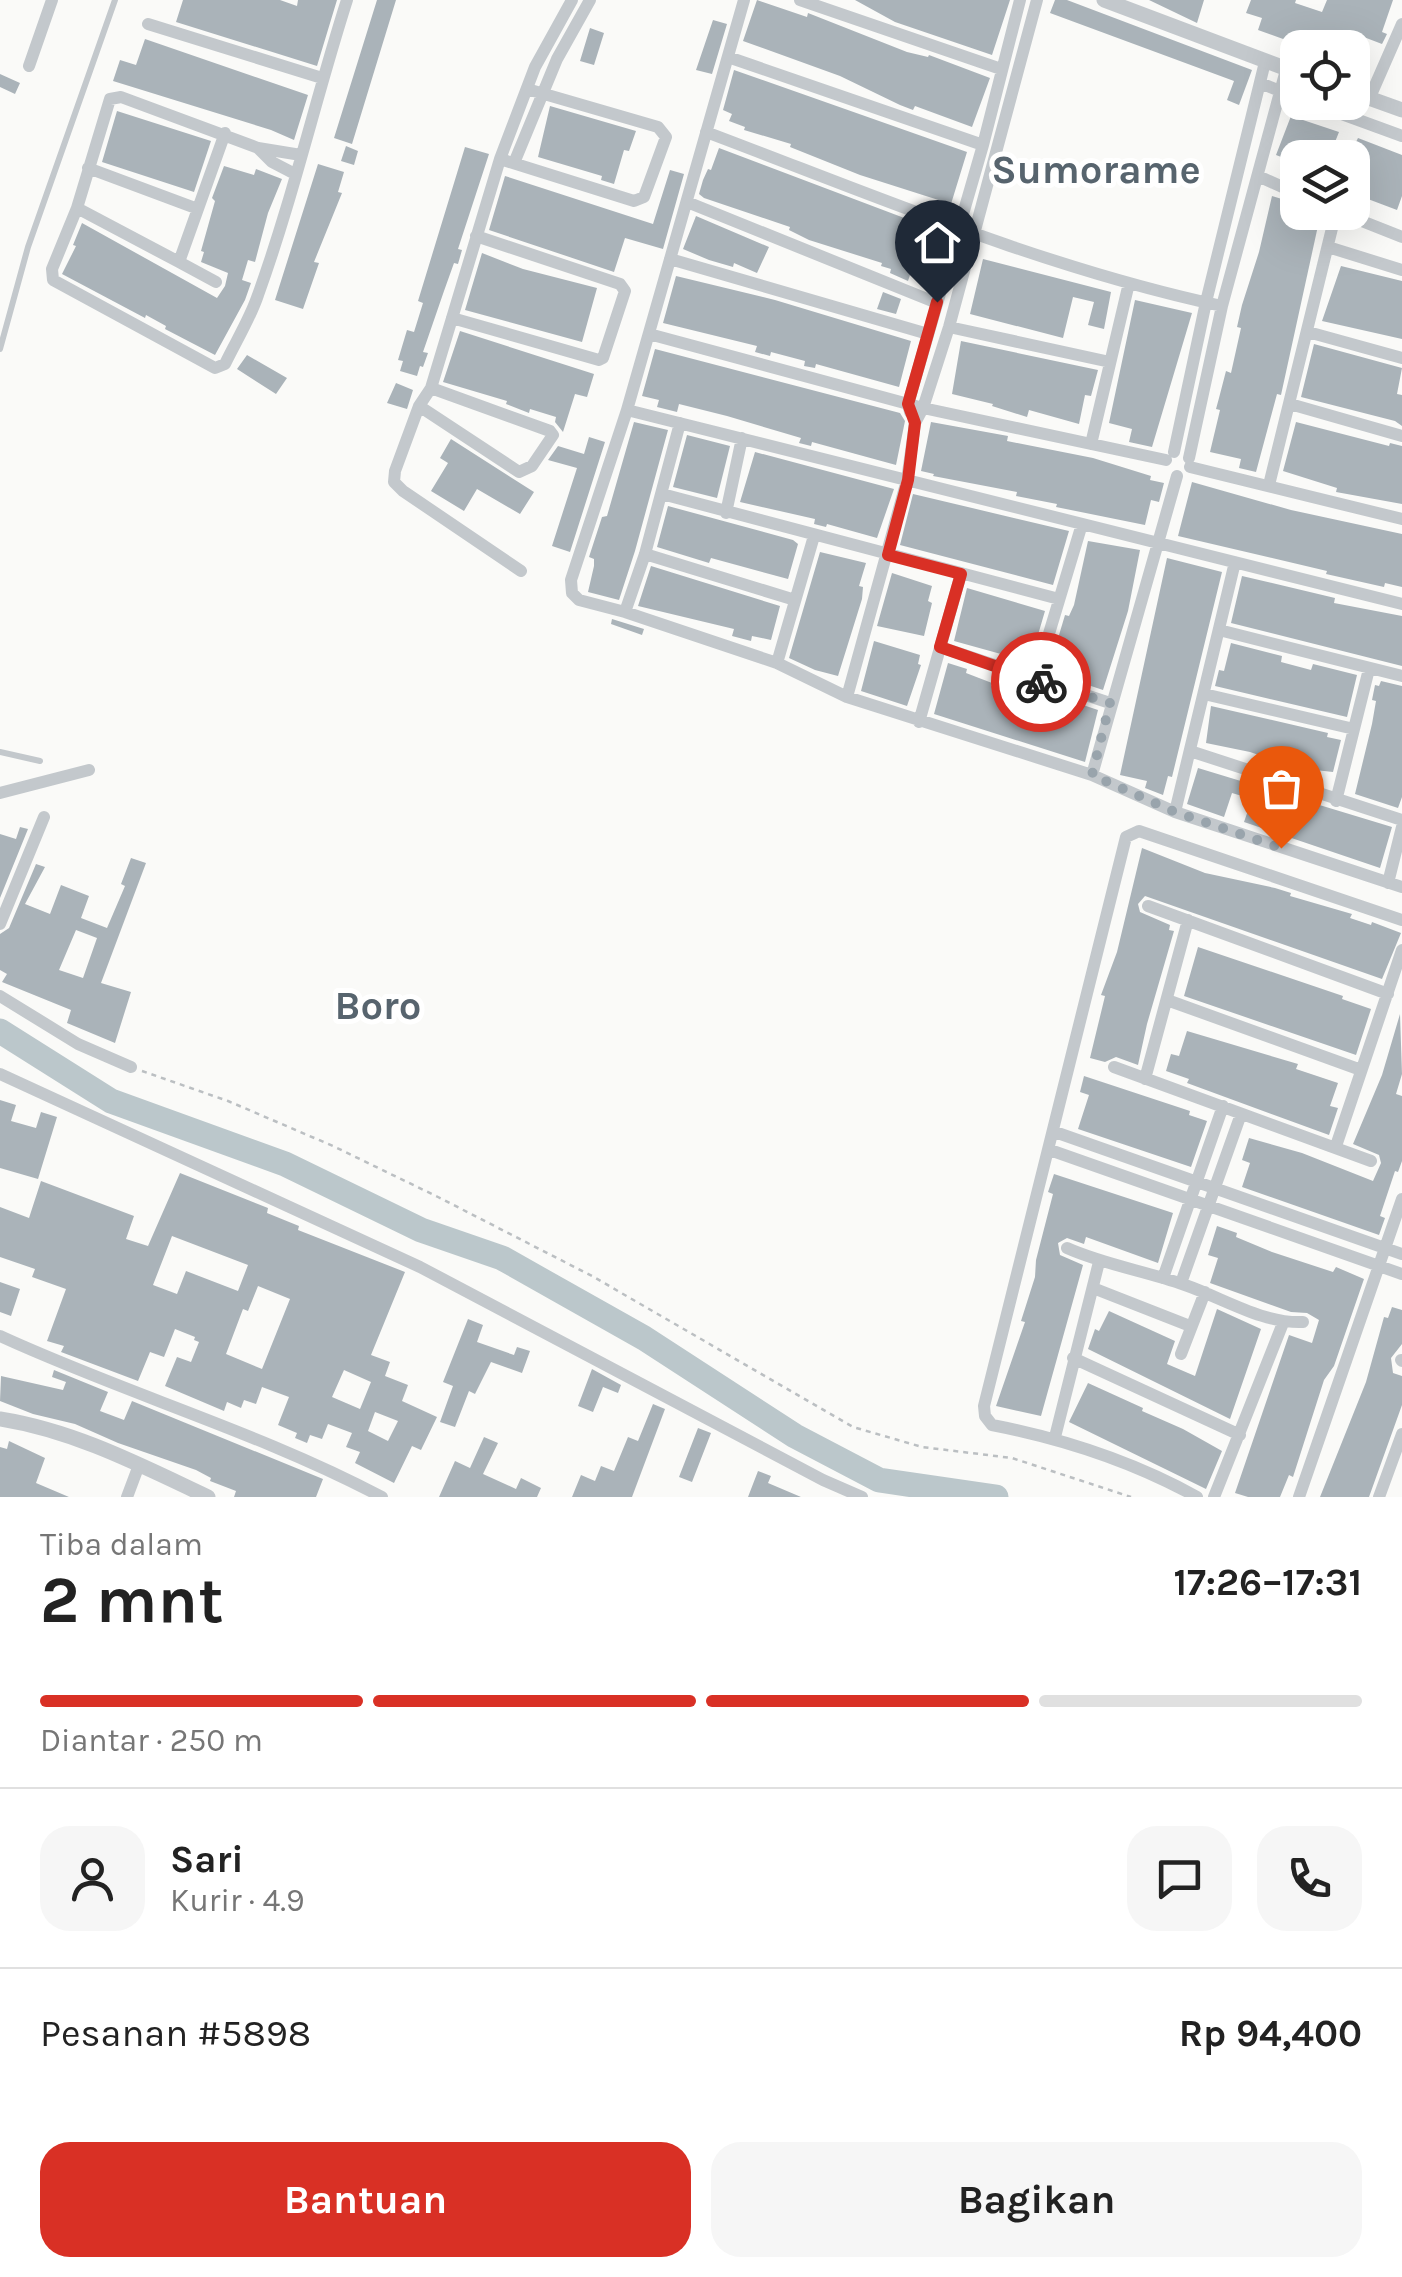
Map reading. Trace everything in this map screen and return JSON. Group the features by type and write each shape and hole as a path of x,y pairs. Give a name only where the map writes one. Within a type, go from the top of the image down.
{"street":[{"path":"29,66 52,0"},
{"path":"300,155 258,148 225,133 115,96 110,98 77,208 52,269 53,280 215,368 225,364 257,298 348,0"},
{"path":"521,571 396,485 394,471 419,406 431,388 500,159 527,88 572,0"},
{"path":"514,163 557,59 590,0"},
{"path":"744,0 627,410 570,586 572,593 579,600 777,663 847,698 1092,775 1175,812 1395,885 1402,823 1190,751"},
{"path":"800,0 1001,69"},
{"path":"847,698 908,480 915,423 924,408 949,327 982,144 1020,0"},
{"path":"915,423 908,404 937,302 966,230 1036,0"},
{"path":"1104,0 1280,68"},
{"path":"148,24 322,78"},
{"path":"1402,24 1370,98 1402,110"},
{"path":"728,57 982,144"},
{"path":"1260,82 1280,92 1222,306 1190,463 1185,474 1177,476 1166,469 1170,456 1206,302 1260,82 1265,62"},
{"path":"500,159 634,201 644,196 666,137 658,127 527,88"},
{"path":"1359,120 1402,136"},
{"path":"706,132 966,230 1129,284 1222,306"},
{"path":"179,262 225,133"},
{"path":"258,148 272,162 294,174"},
{"path":"88,168 198,209"},
{"path":"1258,176 1280,186"},
{"path":"687,202 937,302"},
{"path":"77,208 216,282"},
{"path":"1370,224 1402,237"},
{"path":"1270,485 1333,230"},
{"path":"452,318 600,360 604,358 625,291 620,284 476,236"},
{"path":"1328,247 1402,270"},
{"path":"670,259 928,334"},
{"path":"1091,444 1129,284"},
{"path":"949,327 1110,362"},
{"path":"1308,332 1402,358"},
{"path":"648,334 924,408 1091,444 1170,456 1186,454 1190,463"},
{"path":"419,406 519,472 532,466 553,435 431,388"},
{"path":"1290,404 1402,436"},
{"path":"627,410 1402,604"},
{"path":"625,612 680,423"},
{"path":"726,513 742,438"},
{"path":"1190,463 1402,520"},
{"path":"1092,775 1177,476"},
{"path":"662,494 1059,600"},
{"path":"1035,680 1082,524"},
{"path":"777,663 814,536"},
{"path":"644,554 795,600"},
{"path":"1175,812 1236,562"},
{"path":"919,722 961,574"},
{"path":"1219,630 1402,676"},
{"path":"940,647 1110,703"},
{"path":"1336,801 1369,669"},
{"path":"1204,694 1354,729"},
{"path":"0,793 89,770"},
{"path":"0,924 44,817"},
{"path":"1197,1497 1156,1474 1055,1437 992,1424 985,1416 984,1406 1126,838 1139,831 1402,920"},
{"path":"1148,906 1388,994"},
{"path":"1146,1079 1188,920"},
{"path":"1336,1146 1402,950"},
{"path":"0,996 78,1044 131,1067"},
{"path":"1166,1000 1361,1070"},
{"path":"1114,1067 1370,1160"},
{"path":"0,1074 420,1267 822,1480 862,1497"},
{"path":"1163,1278 1223,1106"},
{"path":"1181,1283 1240,1114"},
{"path":"1055,1132 1402,1254"},
{"path":"1050,1150 1402,1274"},
{"path":"1300,1497 1402,1199"},
{"path":"1067,1248 1099,1262 1181,1283 1283,1323 1303,1322"},
{"path":"1055,1437 1099,1262"},
{"path":"1093,1288 1190,1326"},
{"path":"1181,1354 1205,1292"},
{"path":"1214,1497 1283,1323"},
{"path":"0,1336 64,1365 241,1432 382,1497"},
{"path":"1073,1358 1240,1435"},
{"path":"0,1418 73,1436 208,1497"},
{"path":"1379,1497 1401,1440"},
{"path":"128,1497 139,1465"}],"lane":[{"path":"0,348 28,247 115,0"},
{"path":"0,752 40,761"}],"path":[{"path":"131,1067 228,1101 438,1197 592,1276 853,1427 922,1448 1012,1458 1131,1497"}],"building":[{"path":"183,0 280,0 297,6 298,0 337,0 317,66 176,22"},
{"path":"377,0 396,0 352,144 334,138"},
{"path":"757,0 807,17 808,13 907,52 929,55 990,78 972,127 915,106 913,110 840,76 743,41"},
{"path":"855,0 1010,0 992,55 895,22"},
{"path":"1055,0 1067,0 1252,70 1239,105 1227,100 1234,81 1050,13"},
{"path":"1149,0 1204,0 1197,23"},
{"path":"1251,0 1296,0 1295,3 1322,12 1327,0 1393,0 1382,44 1370,39 1370,30 1280,30 1280,38 1258,30 1262,18 1246,13"},
{"path":"713,20 727,24 712,74 696,70"},
{"path":"590,28 604,33 594,65 580,61"},
{"path":"145,39 308,95 294,140 113,81 120,60 136,65"},
{"path":"734,70 967,152 951,204 860,175 729,121 732,114 723,110"},
{"path":"0,74 20,83 15,94 0,87"},
{"path":"550,106 636,131 629,151 624,150 614,184 601,180 602,176 538,157"},
{"path":"117,111 211,141 194,192 102,162"},
{"path":"1289,120 1303,120 1339,132 1336,140 1282,140"},
{"path":"1370,143 1402,155 1402,196 1397,210 1370,200"},
{"path":"346,146 358,151 354,165 341,161"},
{"path":"465,147 489,154 458,249 462,250 458,264 454,263 423,352 428,353 417,376 400,371 403,361 398,360 407,330 414,332 423,303 418,301"},
{"path":"719,148 944,233 929,282 910,275 908,281 890,273 891,269 881,266 882,263 809,240 789,230 790,227 704,198 699,194 703,180"},
{"path":"318,164 344,172 338,192 342,193 314,262 319,263 303,309 275,300"},
{"path":"224,166 254,175 256,169 282,179 255,262 248,260 242,280 251,283 245,300 215,355 146,315 145,318 62,274 82,223 217,298 228,273 201,262 201,251 215,201 212,198"},
{"path":"670,170 684,174 663,249 625,238 614,272 489,230 505,176 653,224"},
{"path":"1272,196 1280,198 1280,230 1317,230 1281,395 1277,394 1256,472 1239,468 1241,459 1210,452 1220,410 1216,409 1226,371 1231,373 1242,305"},
{"path":"696,216 769,247 757,273 683,249"},
{"path":"482,253 523,269 597,288 582,342 465,310"},
{"path":"983,259 1111,292 1104,329 1088,325 1094,302 1073,297 1063,338 970,314"},
{"path":"1341,266 1402,281 1402,339 1322,321"},
{"path":"676,276 775,300 911,341 899,387 816,364 815,368 804,366 805,361 755,352 757,346 663,323"},
{"path":"883,292 901,299 896,314 877,309"},
{"path":"1135,300 1192,313 1152,447 1129,442 1132,429 1109,423"},
{"path":"460,331 594,374 587,397 575,394 563,432 555,422 556,417 530,409 529,413 506,404 507,401 443,382"},
{"path":"961,341 1098,370 1091,396 1085,395 1079,424 1029,410 1027,417 952,394"},
{"path":"1314,344 1402,368 1397,394 1402,395 1402,426 1301,397"},
{"path":"655,349 900,413 905,421 896,465 812,442 811,446 799,443 801,438 679,404 677,412 657,407 659,400 642,396"},
{"path":"247,355 287,378 276,394 237,369"},
{"path":"396,383 413,390 407,409 387,403"},
{"path":"634,422 668,430 619,600 588,592 594,566 594,559 589,557 602,517 607,516"},
{"path":"931,422 1008,436 1007,441 1093,458 1151,476 1150,480 1164,483 1159,502 1151,500 1145,525 1056,507 1057,504 1016,496 1017,492 933,476 921,471"},
{"path":"1296,422 1402,446 1402,504 1336,492 1337,488 1283,471"},
{"path":"687,435 730,446 717,498 673,487"},
{"path":"589,437 605,442 570,552 552,546 577,468 548,460 558,446 584,454"},
{"path":"451,439 534,492 520,514 477,489 464,511 431,491 448,463 440,458"},
{"path":"755,452 894,489 877,538 740,502"},
{"path":"1192,482 1291,510 1402,534 1402,587 1385,583 1384,587 1326,574 1327,571 1178,536"},
{"path":"913,494 1069,531 1053,585 900,545"},
{"path":"668,506 793,540 798,544 788,579 711,558 709,563 657,547"},
{"path":"1088,541 1140,550 1128,611 1103,690 1055,674 1057,666 1050,665 1065,615 1069,616 1074,605"},
{"path":"820,552 866,563 859,586 863,587 862,599 838,676 789,658"},
{"path":"1167,558 1222,572 1172,777 1168,776 1163,795 1145,788 1147,781 1120,775"},
{"path":"651,566 780,606 771,640 752,636 751,641 732,636 734,629 638,606"},
{"path":"892,573 932,586 924,636 877,626"},
{"path":"1242,576 1335,598 1334,603 1402,616 1402,666 1231,623"},
{"path":"967,588 1045,611 1030,662 954,641"},
{"path":"612,619 644,629 642,635 611,624"},
{"path":"874,641 920,655 921,665 907,706 861,691"},
{"path":"1231,643 1282,656 1281,662 1311,670 1313,664 1357,675 1347,717 1215,686 1219,670 1224,671"},
{"path":"948,663 967,669 966,673 992,683 991,686 1048,702 1050,694 1098,710 1085,762 934,714"},
{"path":"1381,681 1402,686 1402,797 1398,808 1355,794 1372,724 1375,685 1379,686"},
{"path":"1211,706 1328,733 1327,737 1341,740 1333,772 1297,768 1206,743"},
{"path":"1198,768 1392,827 1380,868 1244,822 1252,799 1232,793 1224,817 1187,804"},
{"path":"20,827 28,829 0,898 0,834 16,839"},
{"path":"1142,848 1205,873 1275,888 1352,914 1350,918 1401,933 1382,979 1145,896 1138,904 1140,912 1170,925 1169,930 1174,931 1138,1065 1116,1057 1105,1062 1090,1058 1105,996 1101,995 1117,952"},
{"path":"131,858 146,863 101,983 131,992 115,1043 67,1023 71,1010 2,982 7,974 0,970 0,934 9,928 36,864 45,867 25,904 50,914 61,885 89,896 81,918 107,928 125,886 121,884","holes":["76,930 97,938 83,978 59,970"]},
{"path":"1198,947 1371,1009 1356,1055 1184,996"},
{"path":"1400,1014 1402,1074 1396,1094 1402,1096 1402,1161 1380,1216 1385,1218 1379,1235 1242,1187 1250,1163 1242,1160 1249,1138 1302,1153 1373,1181 1381,1163 1379,1155 1353,1144 1382,1075"},
{"path":"1187,1031 1298,1064 1296,1069 1338,1083 1330,1106 1338,1108 1329,1135 1187,1083 1189,1079 1166,1071 1171,1054 1179,1056"},
{"path":"1084,1076 1190,1111 1189,1115 1207,1121 1191,1167 1078,1129 1089,1095 1080,1092"},
{"path":"0,1100 16,1105 11,1121 36,1128 41,1112 57,1117 38,1179 0,1168"},
{"path":"180,1173 268,1208 267,1213 299,1226 298,1230 405,1272 371,1355 390,1362 385,1376 408,1385 402,1401 437,1417 421,1450 412,1446 394,1483 355,1463 360,1452 346,1447 352,1433 328,1424 322,1439 310,1435 307,1443 295,1438 297,1433 278,1425 289,1397 262,1387 256,1404 244,1400 241,1408 227,1402 224,1411 165,1386 177,1357 191,1362 199,1342 175,1329 164,1357 150,1352 138,1381 61,1352 64,1346 47,1341 66,1289 32,1277 35,1269 0,1257 0,1207 29,1218 41,1181 134,1216 126,1239 148,1246","holes":["172,1236 248,1265 238,1291 186,1271 177,1294 153,1285","258,1286 290,1299 262,1369 226,1354 243,1309 248,1311","344,1370 371,1382 360,1409 332,1397","375,1412 398,1421 388,1441 368,1431"]},
{"path":"1054,1174 1173,1213 1158,1263 1086,1237 1084,1244 1067,1238 1058,1243 1060,1255 1083,1265 1041,1416 996,1406 1025,1322 1021,1321 1035,1277"},
{"path":"1217,1226 1272,1252 1333,1272 1336,1267 1364,1279 1334,1366 1324,1380 1293,1477 1289,1475 1280,1497 1235,1493 1289,1335 1312,1343 1319,1320 1210,1283 1218,1258 1208,1255"},
{"path":"0,1282 20,1289 11,1316 0,1312"},
{"path":"1392,1307 1402,1310 1402,1344 1391,1358 1393,1373 1402,1376 1402,1405 1369,1497 1320,1497 1366,1382 1384,1317 1388,1318"},
{"path":"1217,1309 1261,1329 1230,1419 1088,1349 1095,1329 1099,1331 1109,1311 1175,1341 1167,1364 1195,1376"},
{"path":"468,1319 483,1325 477,1342 514,1355 517,1347 530,1351 522,1373 491,1362 475,1394 469,1391 455,1427 440,1422 453,1386 443,1382"},
{"path":"592,1369 621,1385 618,1393 603,1387 593,1412 578,1406"},
{"path":"54,1370 108,1392 100,1411 124,1420 132,1401 323,1479 316,1497 234,1497 236,1491 210,1481 196,1470 75,1424 0,1401 1,1376 63,1390 66,1382 52,1377"},
{"path":"1088,1383 1222,1451 1206,1489 1069,1422"},
{"path":"653,1404 665,1409 632,1497 572,1497 581,1475 595,1481 601,1466 614,1471 628,1437 638,1441"},
{"path":"698,1428 711,1433 692,1482 679,1477"},
{"path":"484,1437 498,1443 483,1474 516,1489 521,1478 541,1488 537,1497 439,1497 455,1461 470,1468"},
{"path":"9,1441 45,1458 36,1483 69,1497 0,1497 0,1447 7,1449"},
{"path":"758,1471 771,1476 768,1483 801,1497 748,1497"}],"waterway":[{"path":"0,1031 111,1101 285,1164 421,1230 502,1258 644,1338 795,1436 879,1480 996,1497"}],"way so far":[{"path":"1041,682 1110,703 1092,775 1175,812 1281,848"}],"district":[{"name":"Sumorame","path":"1096,169"},
{"name":"Boro","path":"378,1005"}],"route":[{"path":"937,302 908,404 915,423 908,480 888,555 961,574 940,647 1041,682"}]}
